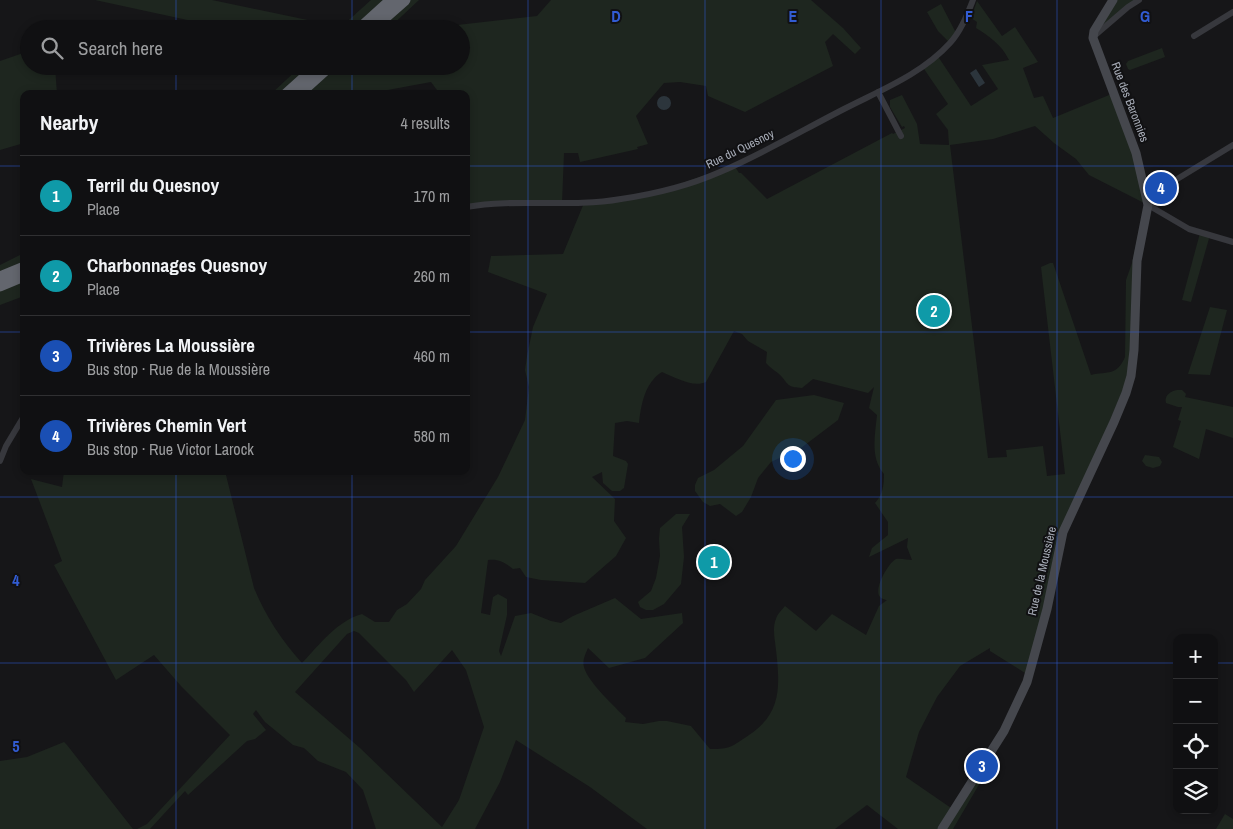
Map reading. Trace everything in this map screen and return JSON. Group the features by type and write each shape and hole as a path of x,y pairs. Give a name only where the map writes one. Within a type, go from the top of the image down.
{"highway":[{"path":"369,20 391,0"},
{"path":"382,20 405,0"},
{"path":"290,90 307,75"},
{"path":"303,90 320,75"},
{"path":"0,277 20,269"},
{"path":"0,286 20,278"}],"street":[{"name":"Rue du Quesnoy","path":"470,207 500,204 599,202 654,194 719,173 906,78 945,49 961,28 973,0"},
{"path":"1093,37 1113,0"},
{"path":"1093,37 1128,6 1139,0"},
{"path":"1194,36 1233,12"},
{"name":"Rue des Baronnies","path":"1093,37 1136,153 1147,202 1146,219"},
{"path":"878,92 901,136"},
{"path":"1233,144 1147,202 1189,229 1233,242"},
{"name":"Rue de la Moussière","path":"942,829 1004,731 1024,689 1047,609 1063,532 1126,394 1134,350 1137,261 1146,219"},
{"path":"0,461 6,446 20,423"}],"shaded area":[{"path":"95,0 212,0 308,20 187,20"},
{"path":"371,0 386,0 364,20 349,20"},
{"path":"409,0 419,0 398,20 386,20"},
{"path":"551,0 811,0 843,28 861,48 855,54 833,34 825,42 833,66 745,112 708,96 706,86 680,82 664,83 636,116 648,144 637,147 638,149 580,162 578,153 564,153 562,203 470,207 470,90 437,90 431,82 388,90 308,90 325,75 470,75 470,24 537,16"},
{"path":"1116,0 1137,0 1102,26"},
{"path":"977,1 1002,36 1015,27 1038,62 1023,68 1034,98 1043,96 1053,118 1114,93 1148,205 1089,175 1076,159 1035,126 993,139 950,145 988,458 1007,457 1006,450 1043,446 1047,476 1065,474 1041,267 1053,263 1091,375 1115,370 1125,357 1126,280 1132,263 1142,215 1137,261 1132,368 1068,521 1047,609 1025,673 990,651 990,648 960,666 937,697 919,732 906,777 954,810 985,761 991,764 953,829 898,829 867,805 835,829 647,829 590,787 516,740 500,782 475,829 376,829 363,790 346,772 318,761 304,748 293,745 265,722 256,710 253,714 266,730 255,739 247,741 188,795 185,791 150,829 137,829 147,824 230,735 181,686 154,655 116,680 54,565 62,561 31,479 62,487 64,475 226,475 254,588 263,608 275,627 302,663 329,634 353,617 362,614 375,622 389,622 397,610 407,604 421,589 425,580 456,546 498,477 525,420 529,387 525,370 527,356 533,327 547,294 488,272 491,256 563,254 584,203 654,193 734,165 739,173 767,199 892,133 905,128 904,126 902,127 890,107 890,100 902,95 917,124 920,144 949,145 948,130 936,114 948,104 922,66 937,55 971,106 998,89 982,65 1009,60 999,45 976,28 977,22 971,18","holes":["734,331 742,334 748,341 767,352 766,363 792,386 802,388 813,379 868,393 874,387 869,408 877,415 874,446 877,461 884,474 881,493 875,503 888,522 888,535 872,548 869,557 908,538 907,547 912,560 896,559 886,570 880,582 878,593 887,600 879,606 866,635 832,614 816,631 785,606 777,615 774,626 778,687 773,708 768,718 760,727 731,746 722,749 710,749 691,726 667,721 643,724 625,722 626,718 590,679 584,667 584,659 588,648 609,668 645,658 683,623 682,613 641,619 615,598 561,623 531,613 515,616 501,656 499,651 507,615 507,599 498,594 493,597 490,615 481,613 488,560 507,564 513,569 520,568 526,577 585,583 616,556 626,538 614,521 615,499 592,477 602,472 603,483 612,491 620,491 624,488 628,464 626,461 613,456 615,423 627,421 639,423 645,394 656,376 662,372 690,383 706,382","354,631 359,633 406,680 414,692 452,650 466,670 484,727 459,800 442,827 360,748 295,692 347,634"]},
{"path":"941,4 957,34 950,43 938,31 927,12"},
{"path":"1162,48 1165,57 1130,70 1128,69 1126,64 1128,61"},
{"path":"20,54 20,75 56,75 57,90 20,90 20,144 0,150 0,61"},
{"path":"976,69 985,83 979,87 970,73"},
{"path":"291,75 303,75 286,90 275,90"},
{"path":"661,96 667,96 671,103 667,110 661,110 657,106 657,100"},
{"path":"1200,233 1210,235 1191,302 1182,300"},
{"path":"20,255 20,265 0,273 0,265"},
{"path":"20,281 20,298 0,305 0,290"},
{"path":"1210,307 1227,310 1210,375 1188,374"},
{"path":"1182,390 1186,394 1185,397 1233,407 1233,438 1206,429 1199,459 1173,447 1181,421 1178,420 1182,407 1166,403 1166,398 1172,391"},
{"path":"814,395 844,403 838,420 801,448 771,462 758,478 751,497 742,512 736,516 720,504 710,506 703,502 695,491 698,478 714,470 743,446 776,400"},
{"path":"1145,455 1159,457 1162,462 1160,466 1153,468 1146,466 1142,461"},
{"path":"676,514 690,514 682,527 684,557 681,584 664,604 653,610 646,610 640,607 638,602 651,591 656,578 660,556 660,528"},
{"path":"64,742 133,829 0,829 0,761 27,757"},
{"path":"1225,814 1233,819 1233,829 1216,829"}],"place":[{"name":"Trivières Chemin Vert","path":"1161,188"},
{"name":"Charbonnages Quesnoy","path":"934,311"},
{"name":"Terril du Quesnoy","path":"714,562"},
{"name":"Trivières La Moussière","path":"982,766"}]}
